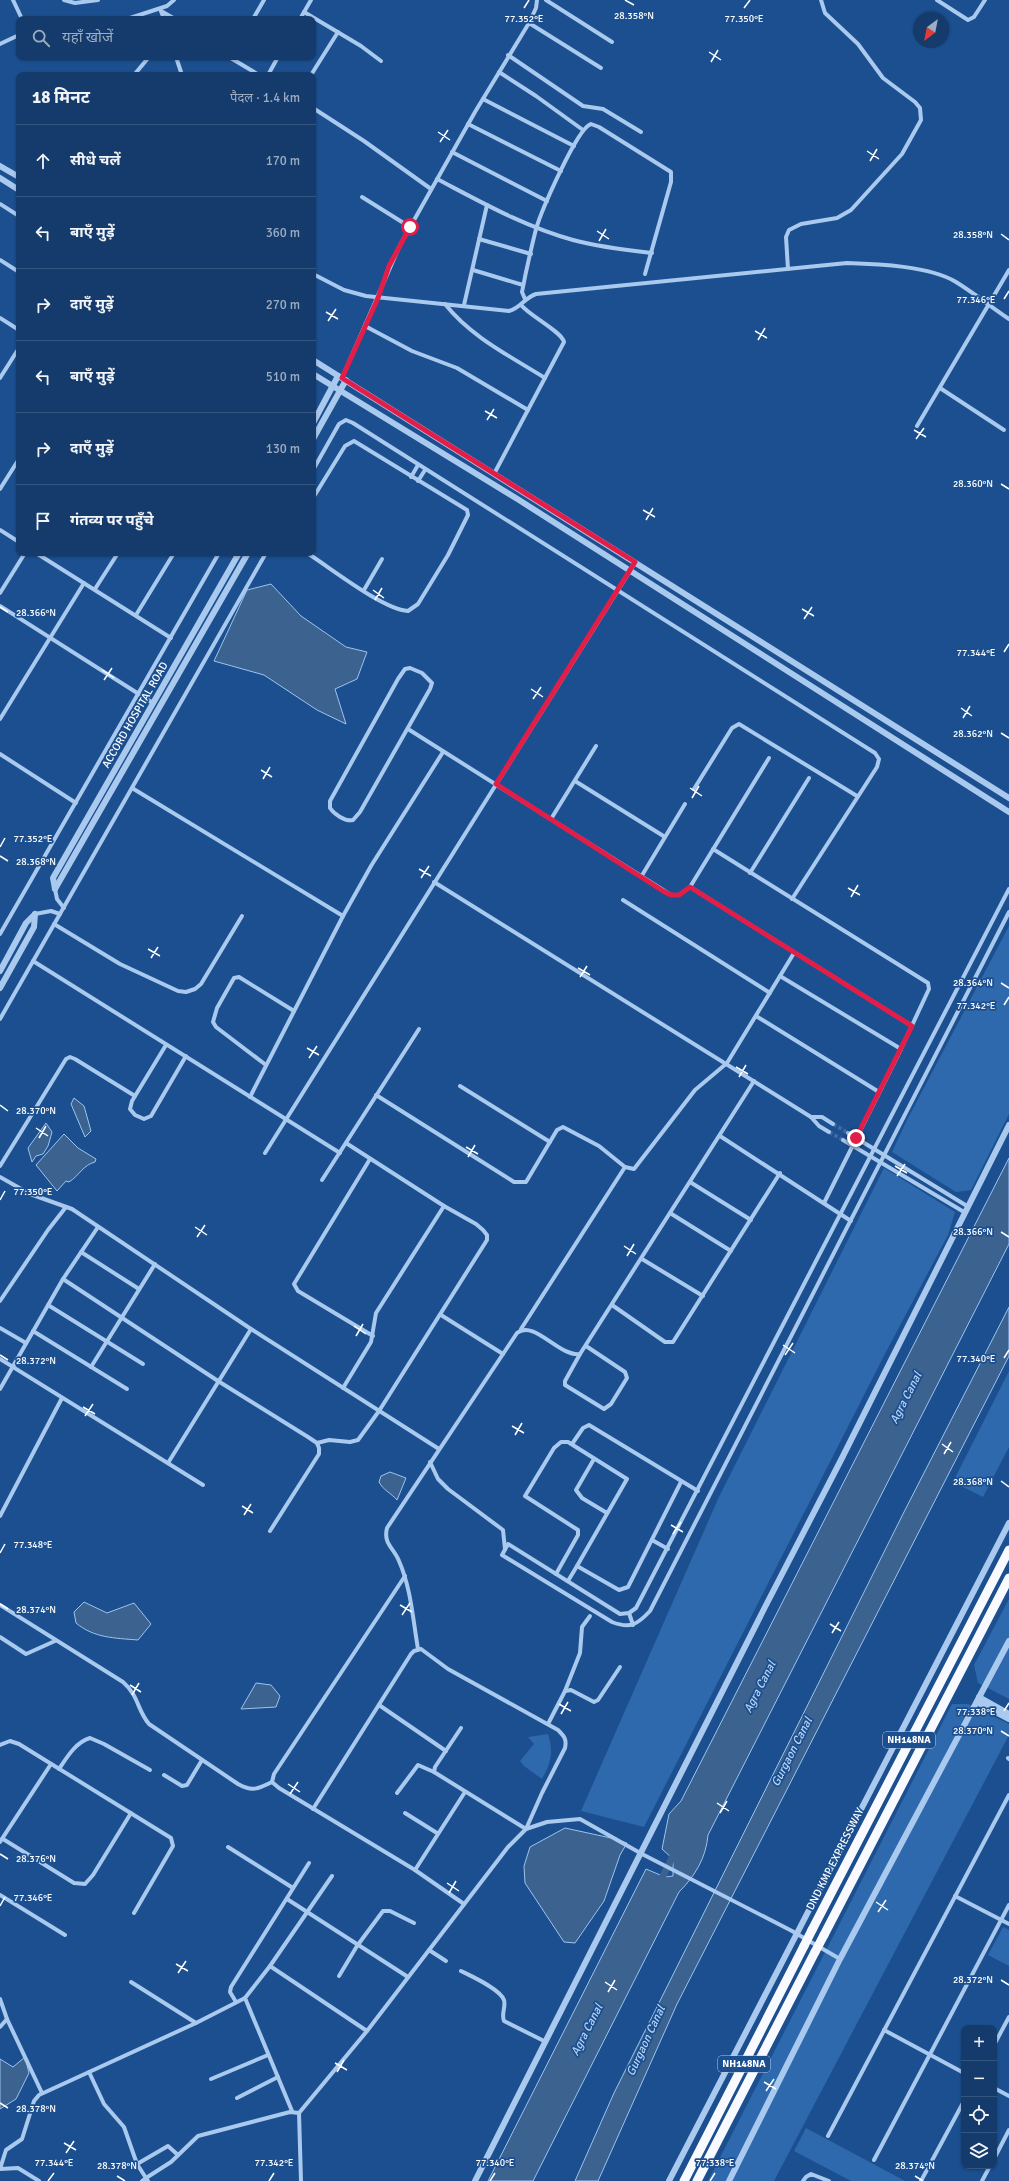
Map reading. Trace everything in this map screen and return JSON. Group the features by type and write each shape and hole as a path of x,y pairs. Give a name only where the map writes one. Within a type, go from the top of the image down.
{"highway":[{"name":"DND KMP EXPRESSWAY","path":"684,2181 1009,1550"},
{"name":"NH148NA","path":"697,2181 1009,1578"}],"street":[{"path":"14,0 21,16"},
{"path":"64,0 75,3 98,0"},
{"path":"138,16 161,10 174,0"},
{"path":"255,16 264,0"},
{"path":"302,16 311,0"},
{"path":"316,434 340,391 342,378 378,298 389,266 468,124 508,55 529,23 536,8 537,0"},
{"path":"546,0 612,42"},
{"path":"788,269 786,237 789,230 800,224 837,218 851,210 902,154 921,120 920,108 915,102 883,78 858,44 825,13 821,0"},
{"path":"937,0 968,20 974,17 985,0"},
{"path":"161,10 163,16"},
{"path":"161,10 170,16"},
{"path":"304,12 311,16"},
{"path":"316,19 381,61"},
{"path":"529,23 601,68"},
{"path":"314,72 338,32"},
{"path":"0,44 16,36"},
{"path":"508,55 584,106 603,109 641,132"},
{"path":"136,72 146,60"},
{"path":"177,60 181,72"},
{"path":"235,60 254,72"},
{"path":"270,72 276,60"},
{"path":"498,72 536,96 583,130"},
{"path":"483,98 574,146"},
{"path":"316,110 370,145 431,189"},
{"path":"468,124 561,171"},
{"path":"525,299 522,292 523,285 536,228 561,171 583,130 588,125 595,124 671,172 671,182 645,274"},
{"path":"452,152 547,201"},
{"path":"0,166 16,175"},
{"path":"0,178 16,188"},
{"path":"437,179 536,228 592,245 652,253"},
{"path":"362,197 410,227"},
{"path":"0,204 16,214"},
{"path":"464,306 487,205"},
{"path":"479,239 531,254"},
{"path":"0,260 16,270"},
{"path":"316,276 344,290 378,298 509,311 516,309 525,299 536,294 548,292 847,263 877,264 908,268 944,276 956,281 1009,319"},
{"path":"473,270 523,285"},
{"path":"917,426 1009,270"},
{"path":"445,304 457,319 470,331 546,378"},
{"path":"494,474 563,346 564,339 530,314 521,305"},
{"path":"0,318 16,328"},
{"path":"365,326 412,351 457,368 528,410"},
{"path":"0,378 16,353"},
{"path":"316,362 1009,798"},
{"path":"316,376 630,570 1009,812"},
{"path":"316,417 332,386 342,378"},
{"path":"940,388 1004,430"},
{"path":"316,465 339,424 346,420 875,753 879,759 879,763 792,899"},
{"path":"312,556 395,608 408,610 414,608 448,555 467,519 467,510 418,482 411,476 354,441 345,446 316,493"},
{"path":"0,489 16,465"},
{"path":"411,476 418,465"},
{"path":"418,482 425,470"},
{"path":"0,530 16,540"},
{"path":"0,593 23,556"},
{"path":"41,556 171,638"},
{"path":"95,589 116,556"},
{"path":"136,615 172,556"},
{"path":"0,934 139,695 217,556"},
{"name":"ACCORD HOSPITAL ROAD","path":"55,889 53,878 237,556"},
{"path":"64,908 57,899 55,889 246,556"},
{"path":"0,1019 264,556"},
{"path":"364,590 382,559"},
{"path":"265,1153 285,1118 635,562"},
{"path":"0,719 84,583"},
{"path":"0,606 153,703"},
{"path":"410,668 422,673 432,683 408,729 378,782 353,820 345,820 332,811 330,808 330,801 350,764 402,672 410,668"},
{"path":"694,789 732,728 739,724 857,796"},
{"path":"408,729 671,895 679,895 690,887 769,758"},
{"path":"551,819 596,746"},
{"path":"250,1097 343,916 371,866 443,752"},
{"path":"0,754 76,802"},
{"path":"750,873 809,778"},
{"path":"575,781 665,837"},
{"path":"132,788 343,916"},
{"path":"641,877 685,804"},
{"path":"713,849 792,899 926,980 929,989 901,1049 824,1203"},
{"path":"434,882 727,1063 811,1117 819,1126 829,1132"},
{"path":"690,887 912,1026"},
{"path":"1009,889 668,1549 636,1608 628,1614 620,1614 508,1544 502,1555 612,1622 623,1626 633,1625 650,1611 1009,912"},
{"path":"623,900 770,993"},
{"path":"0,971 26,923 35,914 51,911 60,914"},
{"path":"0,988 34,926 35,914"},
{"path":"54,924 134,972 178,991 186,992 195,989 201,984 242,916"},
{"path":"376,1095 514,1182 526,1182 560,1127 568,1128 599,1146 625,1167 634,1169 695,1090 727,1063 794,953"},
{"path":"33,961 340,1153"},
{"path":"780,976 901,1049"},
{"path":"266,1065 216,1027 213,1022 217,1008 234,978 239,977 294,1011"},
{"path":"756,1016 879,1092"},
{"path":"322,1180 419,1029"},
{"path":"166,1045 135,1096 130,1109 139,1118 148,1119 186,1056"},
{"path":"0,1166 66,1059 70,1057 75,1059 135,1096"},
{"path":"586,1346 626,1372 627,1378 611,1404 604,1409 565,1385 565,1381 580,1354 642,1260 754,1081"},
{"path":"460,1086 550,1142"},
{"path":"811,1117 822,1117 833,1124"},
{"path":"475,2181 544,2041 644,1855 765,1607 841,1460 967,1206 1009,1125"},
{"path":"848,1133 967,1206"},
{"path":"720,1136 780,1173 850,1221"},
{"path":"843,1140 964,1212"},
{"path":"317,1443 329,1440 350,1442 358,1440 379,1411 441,1315 487,1240 487,1235 479,1227 346,1143"},
{"path":"370,1159 294,1284 298,1291 373,1336"},
{"path":"418,1649 405,1576 399,1559 390,1547 385,1535 387,1528 521,1329 625,1167"},
{"path":"612,1305 669,1343 678,1338 780,1173"},
{"path":"0,1177 30,1194 66,1207 98,1226 251,1330 439,1449"},
{"path":"690,1182 751,1220"},
{"path":"343,1388 369,1347 373,1336 373,1324 376,1313 444,1206"},
{"path":"0,1301 48,1230 66,1207"},
{"path":"670,1213 731,1251"},
{"path":"0,1389 64,1279 98,1226"},
{"path":"81,1252 139,1289"},
{"path":"642,1260 703,1296"},
{"path":"91,1367 155,1264"},
{"path":"64,1279 218,1381 291,1425 317,1443 319,1454 270,1531"},
{"path":"48,1306 143,1364"},
{"path":"441,1315 503,1354"},
{"path":"0,1328 26,1343"},
{"path":"521,1329 530,1329 567,1353 580,1354"},
{"path":"168,1463 251,1330"},
{"path":"33,1331 128,1389"},
{"path":"0,1359 203,1485"},
{"path":"0,1516 62,1398"},
{"path":"572,1444 583,1428 588,1425 698,1491"},
{"path":"556,1574 578,1535 578,1530 525,1496 554,1448 561,1442 572,1444 627,1479 568,1581"},
{"path":"594,1459 576,1490 582,1498 607,1513"},
{"path":"430,1462 438,1479 448,1489 503,1530 505,1550"},
{"path":"577,1566 618,1590 623,1590 628,1587 681,1482"},
{"path":"670,2181 794,1932 1009,1523"},
{"path":"652,1540 668,1549"},
{"path":"0,1605 122,1682 137,1699 141,1712 149,1724 247,1789 256,1790 272,1782 274,1774 405,1576"},
{"path":"628,1614 633,1625"},
{"path":"548,1724 565,1691 580,1653 581,1631 590,1616"},
{"path":"0,1637 26,1654 55,1641"},
{"path":"729,2181 840,1959 1009,1641"},
{"path":"313,1809 411,1654 418,1649"},
{"path":"301,2181 299,2113 367,2031 508,1847 526,1829 542,1793 565,1748 564,1736 548,1724 448,1669 421,1649 418,1649"},
{"path":"565,1691 571,1690 594,1702 598,1700 620,1666"},
{"path":"978,1700 1009,1714"},
{"path":"978,1700 1009,1719"},
{"path":"379,1705 446,1751"},
{"path":"434,1772 435,1767 461,1728"},
{"path":"58,1768 82,1741 90,1738 150,1770"},
{"path":"0,1746 4,1742 14,1742 169,1835 174,1843 134,1914"},
{"path":"164,1775 182,1786 187,1785 202,1760"},
{"path":"51,1764 1,1840 74,1883 85,1884 93,1874 131,1813"},
{"path":"397,1793 418,1765 434,1772 464,1792 526,1829 547,1822 580,1819 644,1855 794,1932 840,1959"},
{"path":"272,1782 313,1809 415,1870 464,1904"},
{"path":"415,1870 464,1792"},
{"path":"828,2136 1009,1795"},
{"path":"405,1813 437,1833"},
{"path":"228,1847 293,1888"},
{"path":"236,2002 230,1989 309,1863"},
{"path":"39,2181 18,2168 0,2169 6,2150 22,2139 34,2101 42,2093 196,2023 245,1998 270,1966 332,1876"},
{"path":"0,1895 65,1935"},
{"path":"955,1896 1009,1924"},
{"path":"287,1899 357,1946 408,1977"},
{"path":"874,2160 1009,1905"},
{"path":"339,1976 357,1946 383,1911 390,1911 414,1923"},
{"path":"429,1950 446,1961"},
{"path":"270,1966 367,2031"},
{"path":"460,1971 501,1994 504,2003 502,2018 504,2021 544,2041"},
{"path":"131,1982 196,2023"},
{"path":"245,1998 292,2112"},
{"path":"0,1999 7,2019 42,2093"},
{"path":"997,2039 1009,2017"},
{"path":"0,2027 7,2019"},
{"path":"884,2030 961,2071"},
{"path":"210,2079 268,2055"},
{"path":"89,2072 104,2104 124,2127 137,2164 145,2180 164,2167 198,2136 292,2112 299,2113"},
{"path":"237,2098 278,2077"},
{"path":"997,2090 1009,2096"},
{"path":"921,2181 961,2107"},
{"path":"997,2153 1009,2130"},
{"path":"137,2164 168,2146 178,2155"},
{"path":"982,2181 988,2169"},
{"path":"804,2181 806,2177 811,2174 829,2181"}],"shaded area":[{"path":"1009,926 1009,1114 971,1190 956,1192 892,1152 907,1120"},
{"path":"884,1168 955,1212 948,1235 887,1350 644,1827 581,1811 718,1499"},
{"path":"1009,1371 1009,1447 983,1497 953,1482"},
{"path":"1009,1599 1009,1699 978,1683 974,1665"},
{"path":"952,1704 968,1704 1009,1724 1009,1735 774,2181 708,2181"},
{"path":"548,1734 551,1746 551,1757 548,1768 542,1779 524,1766 520,1761 534,1744 528,1737"},
{"path":"1003,1927 1009,1930 1009,1966 988,1955"},
{"path":"806,2128 905,2181 851,2181 794,2151"}],"water":[{"path":"271,584 301,616 346,647 367,652 357,679 335,689 346,724 317,710 264,675 214,661 247,590"},
{"path":"74,1098 84,1106 91,1131 85,1137 71,1104"},
{"path":"46,1123 52,1132 48,1146 43,1154 36,1156 32,1162 28,1148"},
{"path":"64,1134 78,1148 96,1159 95,1162 84,1168 72,1180 69,1182 66,1181 57,1191 36,1165"},
{"path":"1009,1158 1009,1244 708,1835 705,1851 699,1866 690,1880 679,1892 533,2181 488,2181 646,1869 665,1877 673,1876 673,1859 662,1849 669,1814 681,1801"},
{"name":"Gurgaon Canal","path":"1009,1307 1009,1356 677,2004 598,2181 575,2181 614,2093 904,1512"},
{"path":"390,1472 406,1478 397,1500 379,1482 381,1476"},
{"path":"84,1602 107,1613 134,1603 151,1624 138,1640 113,1638 90,1632 76,1623 74,1612"},
{"path":"256,1683 271,1685 280,1696 276,1707 241,1709"},
{"path":"565,1828 627,1843 620,1855 604,1901 575,1943 564,1942 525,1883 524,1866 530,1847"},
{"path":"25,2057 29,2073 16,2099 0,2109 0,2059 13,2067"}],"waterway":[{"name":"Agra Canal","path":"659,1884 676,1850"}],"tunnel":[{"path":"833,1124 848,1133"},
{"path":"829,1132 843,1140"}],"route":[{"path":"410,227 389,266 378,298 342,378 635,562 496,784 663,891 671,895 679,895 690,887 912,1026 856,1138"}]}
